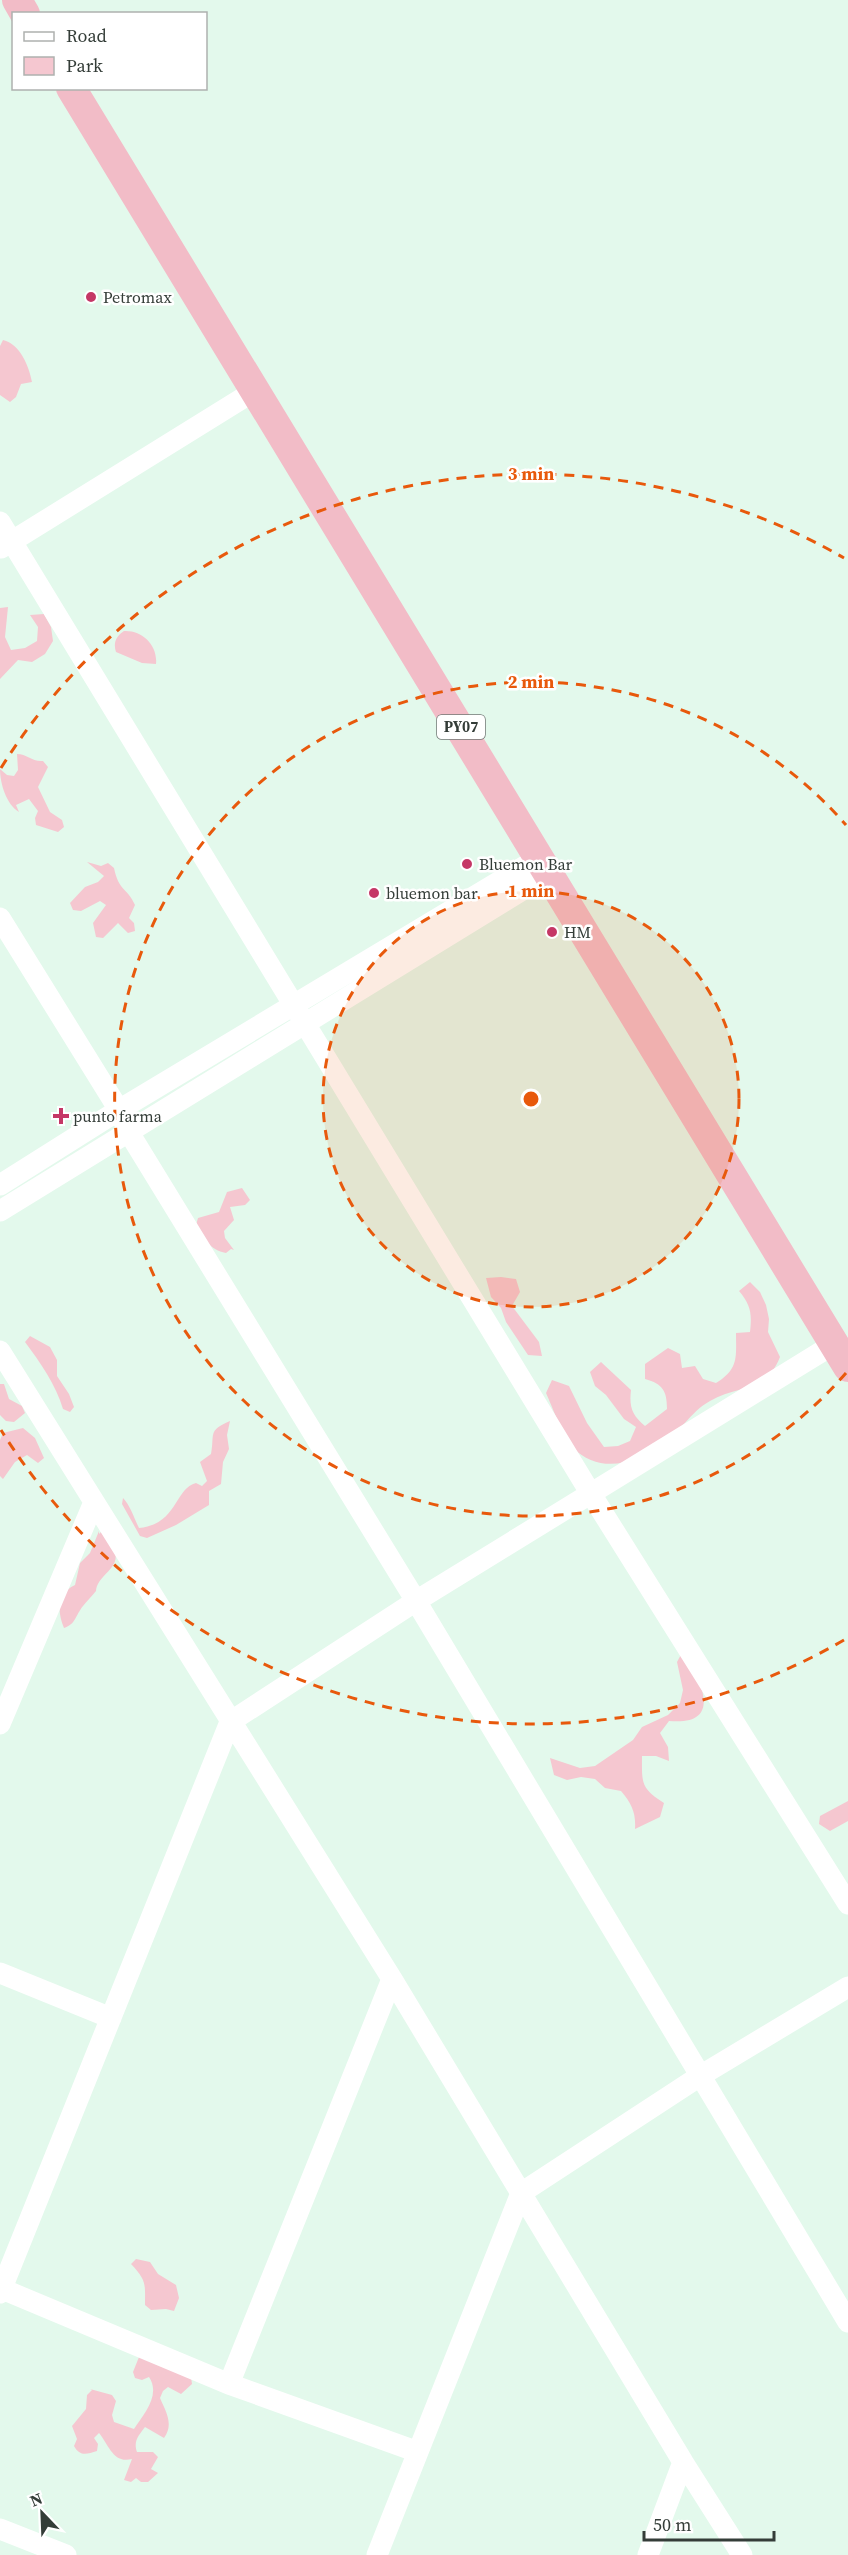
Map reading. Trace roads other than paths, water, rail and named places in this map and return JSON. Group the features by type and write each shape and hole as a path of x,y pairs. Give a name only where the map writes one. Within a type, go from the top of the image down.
{"highway":[{"name":"PY07","path":"72,90 841,1355"}],"street":[{"path":"6,544 256,390"},
{"path":"0,522 6,544 299,1015 591,1494 848,1904"},
{"path":"0,1211 128,1131 299,1015 545,865"},
{"path":"0,918 416,1601 848,2322"},
{"path":"0,1185 119,1110 299,1015"},
{"path":"0,1351 392,1979 683,2462 742,2555"},
{"path":"418,2452 229,2384 1,2290 231,1722 416,1601 591,1494 841,1355"},
{"path":"0,1724 94,1502"},
{"path":"0,1973 111,2018"},
{"path":"229,2384 392,1979"},
{"path":"377,2555 521,2193 700,2076 848,1987"},
{"path":"648,2555 683,2462"},
{"path":"0,2529 66,2555"}],"place":[{"name":"Petromax","path":"91,297"},
{"name":"Bluemon Bar","path":"467,864"},
{"name":"bluemon bar","path":"374,893"},
{"name":"HM","path":"552,932"},
{"name":"punto farma","path":"61,1116"}]}
